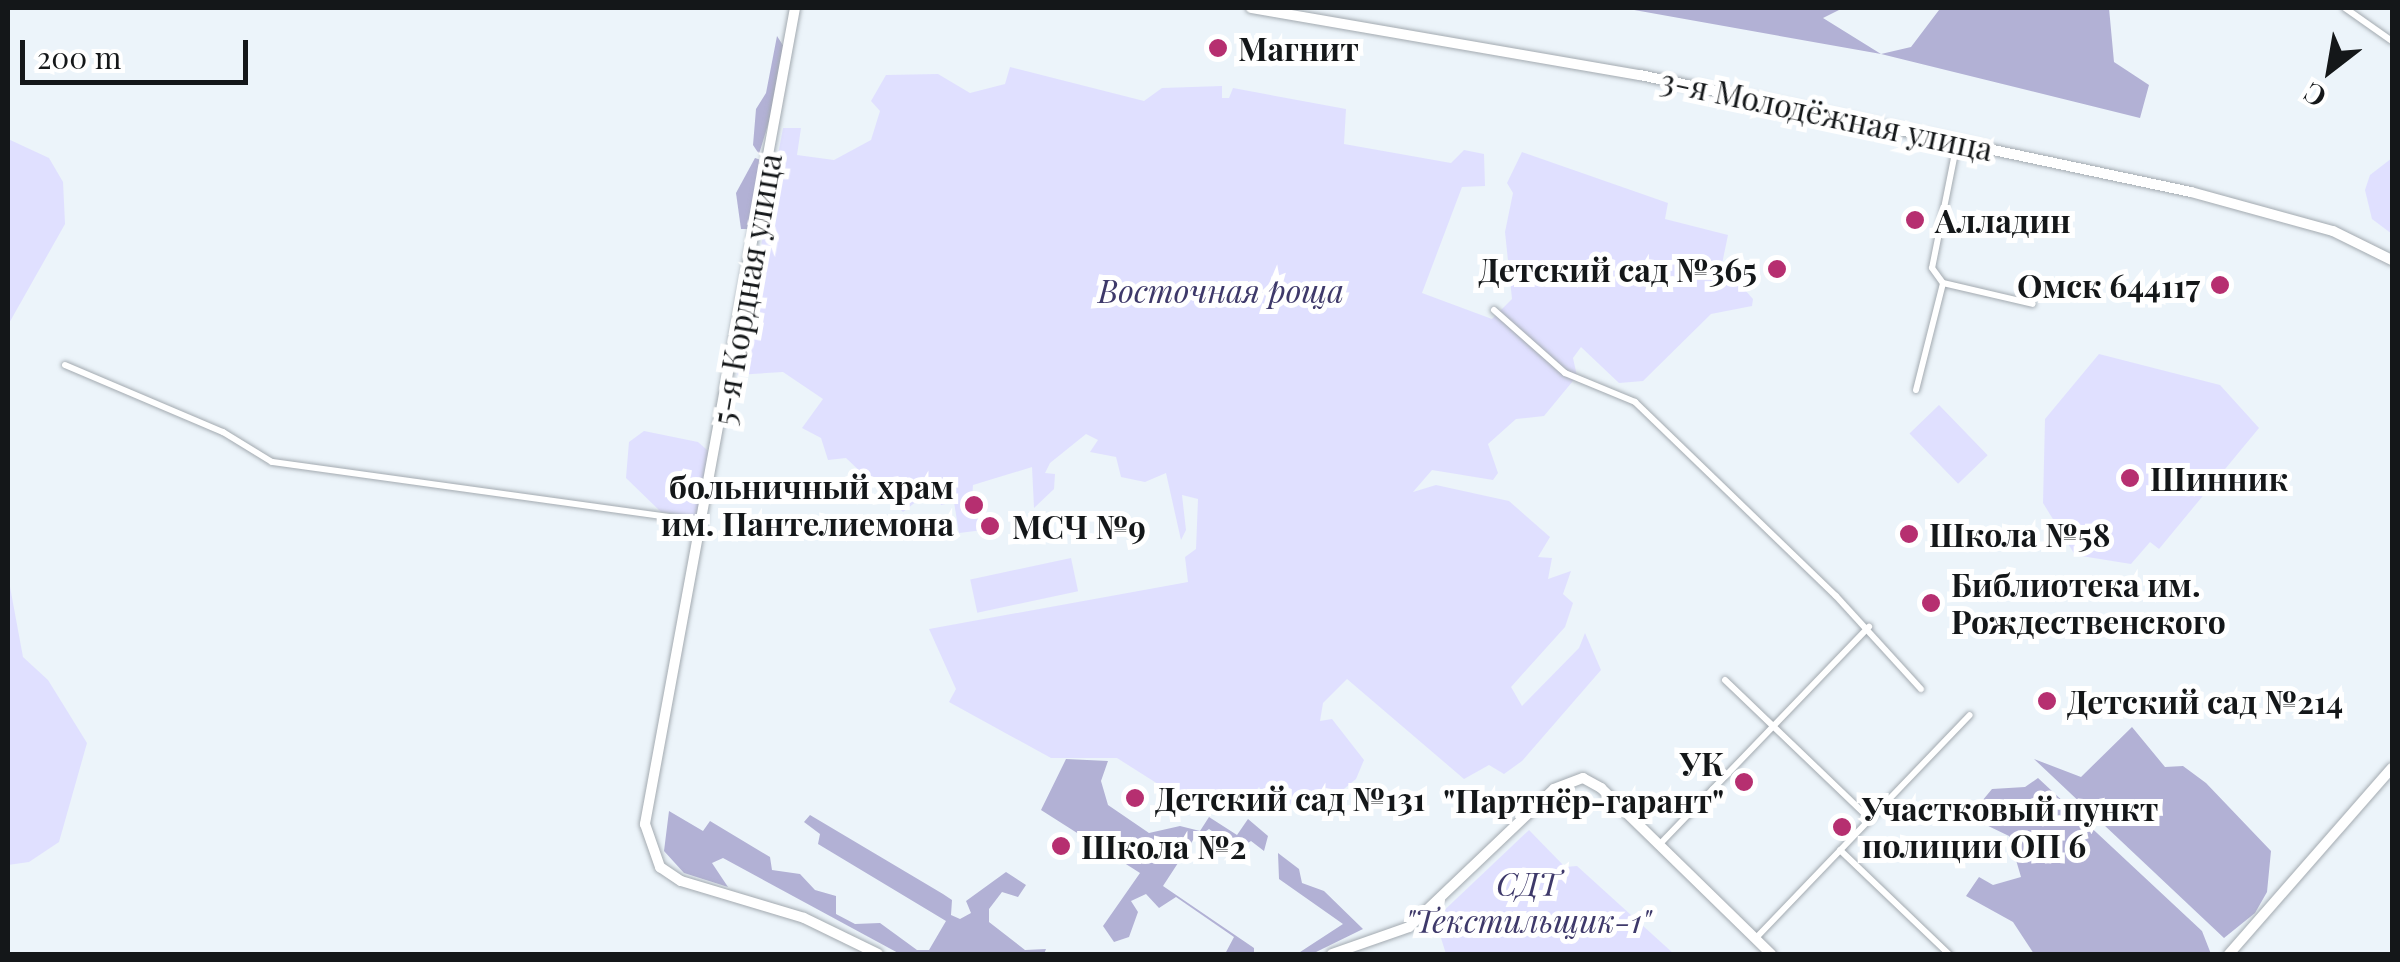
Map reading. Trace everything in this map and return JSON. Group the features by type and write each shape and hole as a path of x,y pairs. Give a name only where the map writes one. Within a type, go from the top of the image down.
{"main road":[{"name":"5-я Кордная улица","path":"795,8 705,522 645,824 650,849 660,867 681,881 804,918 878,954"},
{"name":"3-я Молодёжная улица","path":"1251,8 1640,75 1958,142 2277,215 2333,231 2392,260"},
{"path":"2230,954 2392,768"},
{"path":"1332,954 1410,927 1570,781 1583,778 1601,788 1771,954"}],"street":[{"path":"2345,8 2392,41"},
{"path":"1916,390 1943,282 1930,257 1958,142"},
{"path":"1943,282 2033,304"},
{"path":"1494,310 1566,373 1634,402 1868,627 1921,690"},
{"path":"65,365 223,432 272,462 705,522"},
{"path":"1659,844 1868,627"},
{"path":"1725,680 1870,820"},
{"path":"1755,939 1970,715"},
{"path":"1840,850 1949,954"}],"green space":[{"name":"Восточная роща","path":"1010,67 1144,101 1162,88 1222,86 1222,98 1229,98 1233,88 1346,109 1344,144 1451,163 1464,150 1484,154 1485,186 1462,187 1422,293 1492,319 1512,299 1505,232 1513,193 1507,183 1522,152 1668,203 1665,219 1728,235 1722,264 1753,299 1752,306 1711,314 1643,381 1619,383 1581,347 1573,358 1577,376 1544,416 1516,419 1488,444 1498,473 1493,480 1432,470 1413,492 1436,485 1509,501 1550,537 1538,557 1552,558 1548,579 1571,571 1563,594 1573,603 1565,627 1511,687 1522,706 1579,648 1585,633 1601,670 1522,761 1504,774 1489,765 1464,779 1347,679 1323,703 1320,721 1332,719 1364,760 1356,779 1316,812 1305,799 1274,809 1259,787 1240,810 1230,805 1219,814 1199,810 1117,758 1051,758 949,702 956,689 929,629 1188,582 1185,557 1196,549 1198,499 1182,495 1186,530 1181,540 1166,473 1145,482 1121,477 1116,457 1090,452 1098,440 1086,434 1050,463 1045,473 1055,474 1054,489 1034,508 1032,467 973,485 971,517 987,515 983,530 959,533 954,502 941,505 937,494 922,497 903,512 846,458 828,460 821,438 802,428 823,399 783,372 737,375 783,128 801,128 797,155 834,160 871,140 880,111 871,101 886,75 938,74 970,93 1005,84"},
{"path":"8,139 49,158 63,182 65,224 8,325"},
{"path":"2392,158 2392,234 2372,219 2365,190 2370,175"},
{"name":"Шинник","path":"2099,354 2220,385 2259,428 2159,549 2150,542 2131,564 2075,555 2043,503 2045,419"},
{"path":"1939,405 1988,455 1958,484 1910,433"},
{"path":"644,431 698,442 714,456 701,517 661,512 626,478 629,442"},
{"path":"1071,558 1078,591 977,613 970,579"},
{"path":"8,576 23,657 48,680 87,743 59,842 29,862 8,865"},
{"name":"СДТ \"Текстильщик-1\"","path":"1529,830 1565,867 1577,866 1674,954 1446,954 1435,919"}],"shaded area":[{"path":"1623,8 1843,8 1823,18 1881,54"},
{"path":"2109,8 2114,62 2149,85 2140,118 1881,54 1911,47 1939,10"},
{"path":"777,36 786,50 781,82 759,154 753,145 756,109 766,93"},
{"path":"755,158 764,161 755,215 748,229 741,229 736,193"},
{"path":"2132,727 2165,767 2183,766 2206,783 2271,851 2267,892 2255,913 2224,938 2034,759 2081,777"},
{"path":"1066,759 1108,761 1101,781 1108,805 1149,833 1180,826 1200,831 1209,817 1237,835 1248,819 1268,836 1264,851 1251,841 1238,849 1209,829 1193,840 1163,886 1254,948 1254,954 1225,954 1234,937 1176,897 1159,908 1146,894 1131,901 1138,912 1129,937 1114,942 1103,926 1140,873 1041,810"},
{"path":"2038,778 2202,931 2211,954 2034,954 2013,922 1966,896 1979,877 1993,885 2021,877 2009,836 1982,823 1977,807 1992,789 2025,787"},
{"path":"669,811 703,831 710,821 770,857 772,870 800,874 815,890 836,896 836,914 855,924 880,923 917,950 929,950 946,921 818,844 820,834 804,822 810,815 952,900 951,915 960,919 971,913 966,901 1006,872 1026,885 1018,897 1002,892 989,909 989,922 1025,950 1046,949 1044,954 900,954 723,858 712,863 728,887 684,873 664,851"},
{"path":"1278,853 1299,869 1302,883 1324,891 1363,929 1312,954 1297,954 1343,924 1279,879"}],"place":[{"name":"Магнит","path":"1218,48"},
{"name":"Алладин","path":"1915,220"},
{"name":"Детский сад №365","path":"1777,269"},
{"name":"Омск 644117","path":"2220,285"},
{"name":"Шинник","path":"2130,478"},
{"name":"больничный храм им. Пантелиемона","path":"974,505"},
{"name":"МСЧ №9","path":"990,526"},
{"name":"Школа №58","path":"1909,534"},
{"name":"Библиотека им. Рождественского","path":"1931,603"},
{"name":"Детский сад №214","path":"2047,701"},
{"name":"УК \"Партнёр-гарант\"","path":"1744,782"},
{"name":"Детский сад №131","path":"1135,798"},
{"name":"Участковый пункт полиции ОП 6","path":"1842,827"},
{"name":"Школа №2","path":"1061,846"}]}
